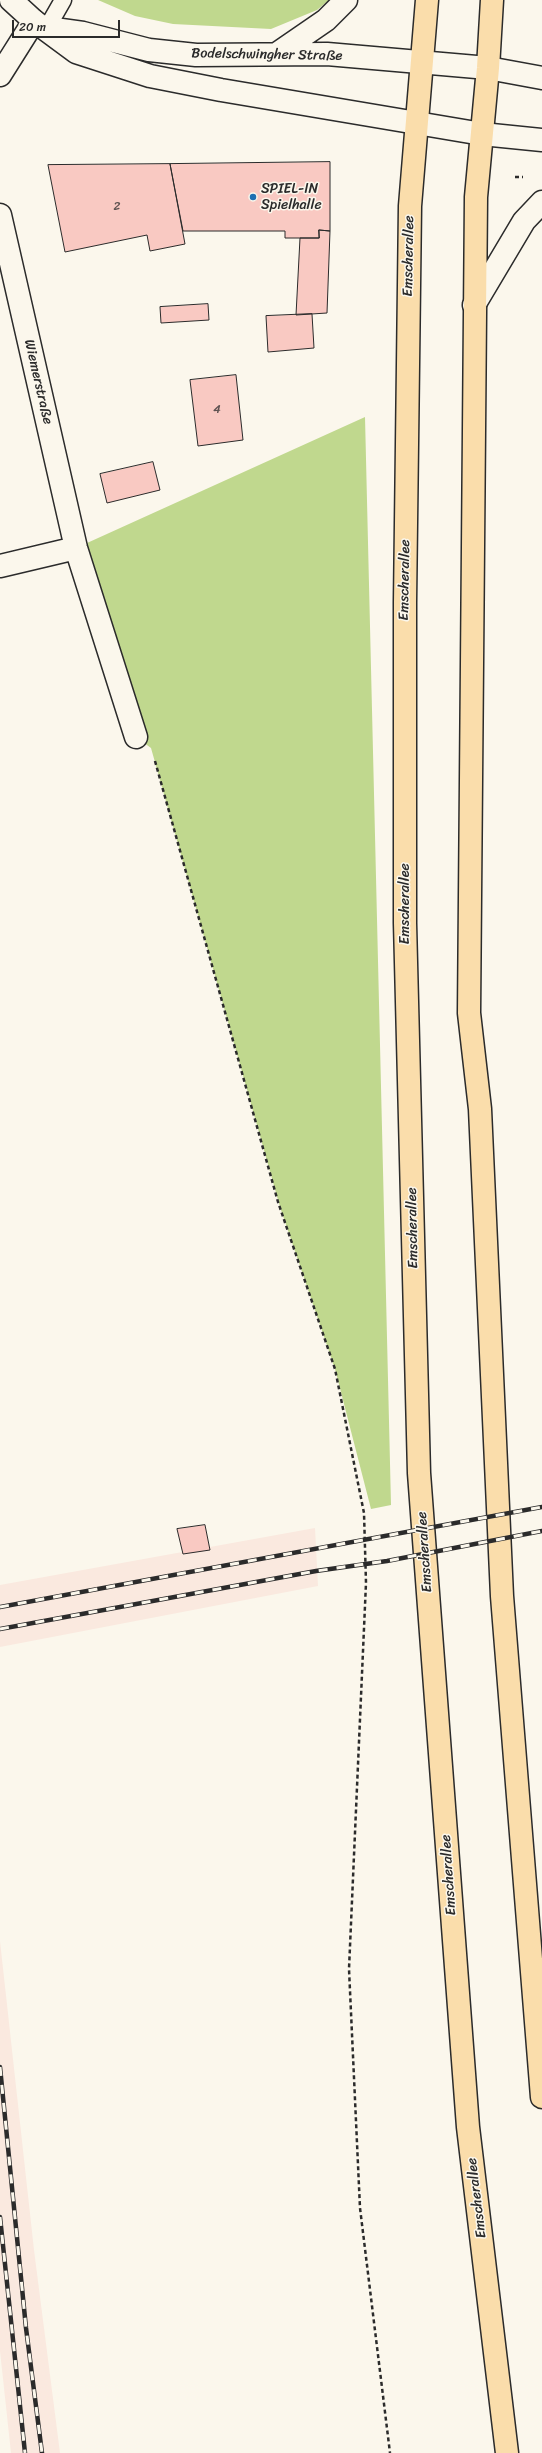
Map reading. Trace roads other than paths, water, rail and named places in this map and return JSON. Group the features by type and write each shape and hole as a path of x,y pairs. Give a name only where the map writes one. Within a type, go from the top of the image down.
{"main road":[{"name":"Emscherallee","path":"427,0 410,222 405,602 405,924 419,1473 468,2127 507,2453"},
{"path":"492,0 488,68 476,197 468,1013 480,1109 502,1596 542,2097"}],"street":[{"path":"11,0 76,52 150,76 417,124 482,134 542,140"},
{"path":"278,53 326,20 346,0"},
{"path":"0,75 41,24"},
{"name":"Bodelschwingher Straße","path":"41,24 149,50 196,55 278,53 327,54 488,68 542,78"},
{"path":"474,305 524,221 542,202"},
{"name":"Wiemerstraße","path":"0,215 76,548 136,737"},
{"path":"0,566 76,548"}],"lane":[{"path":"41,24 63,0"}],"railway":[{"path":"0,1607 542,1507"},
{"path":"0,1629 316,1571 387,1561 542,1531"},
{"path":"0,2067 26,2328 42,2453"},
{"path":"0,2217 25,2453"}],"place":[{"name":"SPIEL-IN Spielhalle","path":"253,197"}]}
